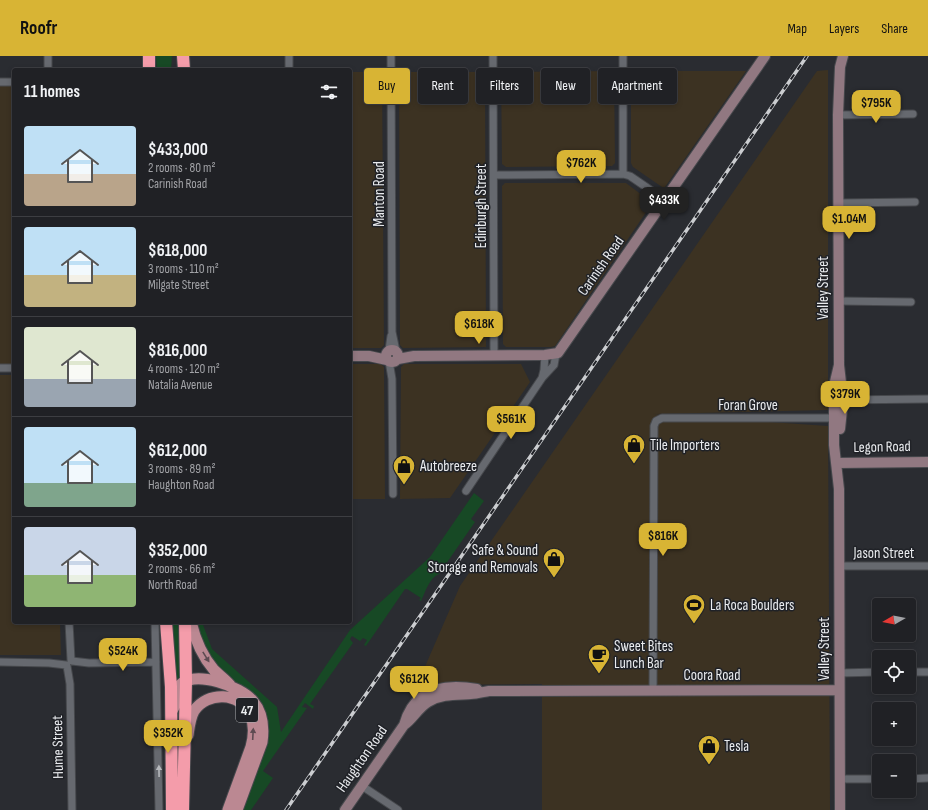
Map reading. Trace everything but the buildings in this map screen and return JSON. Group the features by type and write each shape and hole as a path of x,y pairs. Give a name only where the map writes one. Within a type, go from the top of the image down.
{"highway":[{"path":"149,56 149,68"},
{"path":"183,56 184,68"},
{"path":"166,624 172,712 172,810"},
{"path":"183,810 186,681 185,624"}],"main road":[{"path":"192,624 197,642 204,656 214,670 231,686"},
{"name":"47","path":"186,681 192,679 204,679 231,686 242,692 254,702 261,717 263,725 262,742 237,810"},
{"path":"172,712 178,698 180,685 186,681"},
{"name":"47","path":"184,753 192,715 204,701 215,697 228,697 237,701 247,709 254,726 254,737 228,810"}],"street":[{"path":"48,56 48,68"},
{"path":"289,56 289,68"},
{"name":"Manton Road","path":"391,56 393,494"},
{"name":"Edinburgh Street","path":"493,56 494,356"},
{"path":"623,56 624,174"},
{"name":"Carinish Road","path":"466,491 542,378 554,365 556,354 564,346 765,56"},
{"name":"Valley Street","path":"839,58 838,418 840,438 839,463 842,477 839,489 840,810"},
{"path":"0,82 12,82"},
{"path":"838,115 914,114"},
{"path":"494,175 624,174 630,176 665,200"},
{"path":"838,203 915,202"},
{"path":"838,301 910,302"},
{"path":"352,356 494,356 556,354"},
{"name":"Carinish Road","path":"542,378 545,355"},
{"path":"0,368 12,368"},
{"path":"839,400 928,399"},
{"name":"Foran Grove","path":"653,690 654,426 656,421 662,418 838,418"},
{"name":"Legon Road","path":"839,463 928,462"},
{"name":"Jason Street","path":"839,566 928,566"},
{"name":"Hume Street","path":"69,624 72,810"},
{"path":"155,624 160,810"},
{"path":"2,663 156,662"},
{"path":"840,673 872,672"},
{"path":"916,672 928,672"},
{"name":"Coora Road","path":"436,693 447,695 473,694 489,691 840,690"},
{"name":"Haughton Road","path":"345,810 404,725 410,721 423,705 436,693"},
{"path":"157,698 172,712"},
{"path":"916,779 928,778"},
{"path":"840,779 872,779"},
{"path":"362,786 398,810"}],"shaded area":[{"path":"828,70 828,410 653,414 828,426 830,810 542,810 542,684 417,685 460,586 817,71"},
{"path":"590,71 598,71 598,104 614,104 615,163 612,166 506,167 502,164 501,104 533,104 533,72 541,72 541,104 590,104"},
{"path":"677,71 746,71 665,187 662,187 633,167 631,163 631,104 677,104"},
{"path":"352,72 364,72 364,104 382,104 384,345 381,348 352,348"},
{"path":"410,72 418,72 418,104 468,104 468,72 476,72 476,104 485,104 486,347 403,348 400,345 399,104 410,104"},
{"path":"0,86 12,86 12,364 0,364"},
{"path":"505,183 626,183 650,201 651,205 555,346 506,347 503,344 502,186"},
{"path":"352,364 381,364 384,367 385,499 352,499"},
{"path":"404,364 521,364 530,382 450,498 400,499 401,367"},
{"path":"0,375 12,375 12,624 60,624 61,655 0,655"}],"green space":[{"path":"156,56 172,56 171,68 157,68"},
{"path":"474,493 484,501 471,519 475,522 439,574 430,582 421,601 419,600 421,598 405,589 366,646 364,645 367,640 363,638 360,641 352,636 350,639 353,643 310,704 314,706 313,709 305,703 302,707 307,708 263,771 273,778 251,810 242,810 266,747 227,678 215,666 204,647 196,624 203,624 212,649 277,707 281,732 350,630 430,557"},
{"path":"169,624 181,624 182,672 177,686 177,694"}],"railway":[{"path":"286,810 807,56"}],"place":[{"name":"Tile Importers","path":"634,464"},
{"name":"Autobreeze","path":"404,486"},
{"name":"Safe & Sound Storage and Removals","path":"554,578"},
{"name":"La Roca Boulders","path":"694,624"},
{"name":"Sweet Bites Lunch Bar","path":"599,674"},
{"name":"Tesla","path":"709,766"}]}
